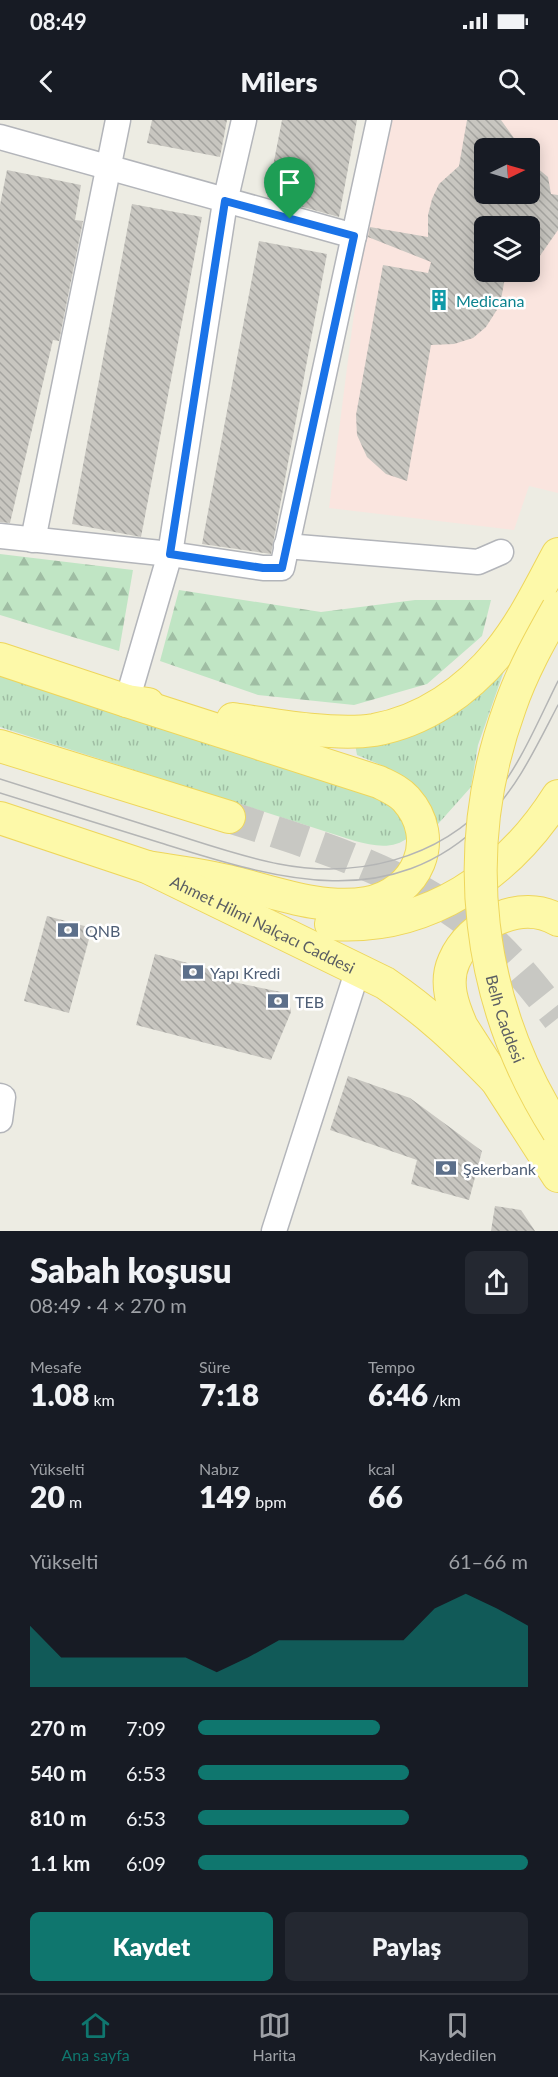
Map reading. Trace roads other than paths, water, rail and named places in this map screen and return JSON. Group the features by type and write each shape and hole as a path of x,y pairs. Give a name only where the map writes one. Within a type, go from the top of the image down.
{"main road":[{"path":"127,701 310,729 372,730 405,722 432,709 479,675 500,651 520,622 558,554"},
{"name":"Belh Caddesi","path":"558,608 523,674 499,739 490,773 479,865 483,920 492,972 506,1024 524,1070 558,1131"},
{"path":"0,659 393,788 414,810 420,824 422,838 419,865 410,879 390,896 364,903 311,901 216,878 147,867"},
{"path":"0,746 229,817"},
{"path":"147,867 309,921 354,926 381,923 423,912 488,874 527,840 558,796"},
{"name":"Ahmet Hilmi Nalçacı Caddesi","path":"0,818 147,867 385,983 414,1002 444,1027 495,1079"},
{"path":"495,1079 462,1028 452,1004 450,975 453,961 470,938 481,928 500,918 518,913 532,913 558,920"},
{"name":"Belh Caddesi","path":"495,1079 558,1176"}],"street":[{"path":"33,540 118,120"},
{"path":"127,701 170,554 225,201 244,120"},
{"path":"284,557 379,120"},
{"path":"0,137 354,236"},
{"path":"0,536 170,554 263,568 284,557 478,562 501,552"},
{"path":"274,1231 358,969"},
{"path":"0,1096 3,1097 0,1120"}],"tunnel":[{"path":"229,817 354,860 415,888 443,905 471,924 495,945 528,980 558,1018"}],"tram line":[{"path":"0,779 264,861 308,868 337,869 366,866 421,851 470,821 491,800 511,773 558,681"},
{"path":"0,793 246,868 329,881 370,879 410,869 448,850 485,820 517,780 558,705"}],"place":[{"name":"Medicana","path":"439,300"},
{"name":"QNB","path":"68,930"},
{"name":"Yapı Kredi","path":"193,972"},
{"name":"TEB","path":"278,1001"},
{"name":"Şekerbank","path":"446,1168"}]}
